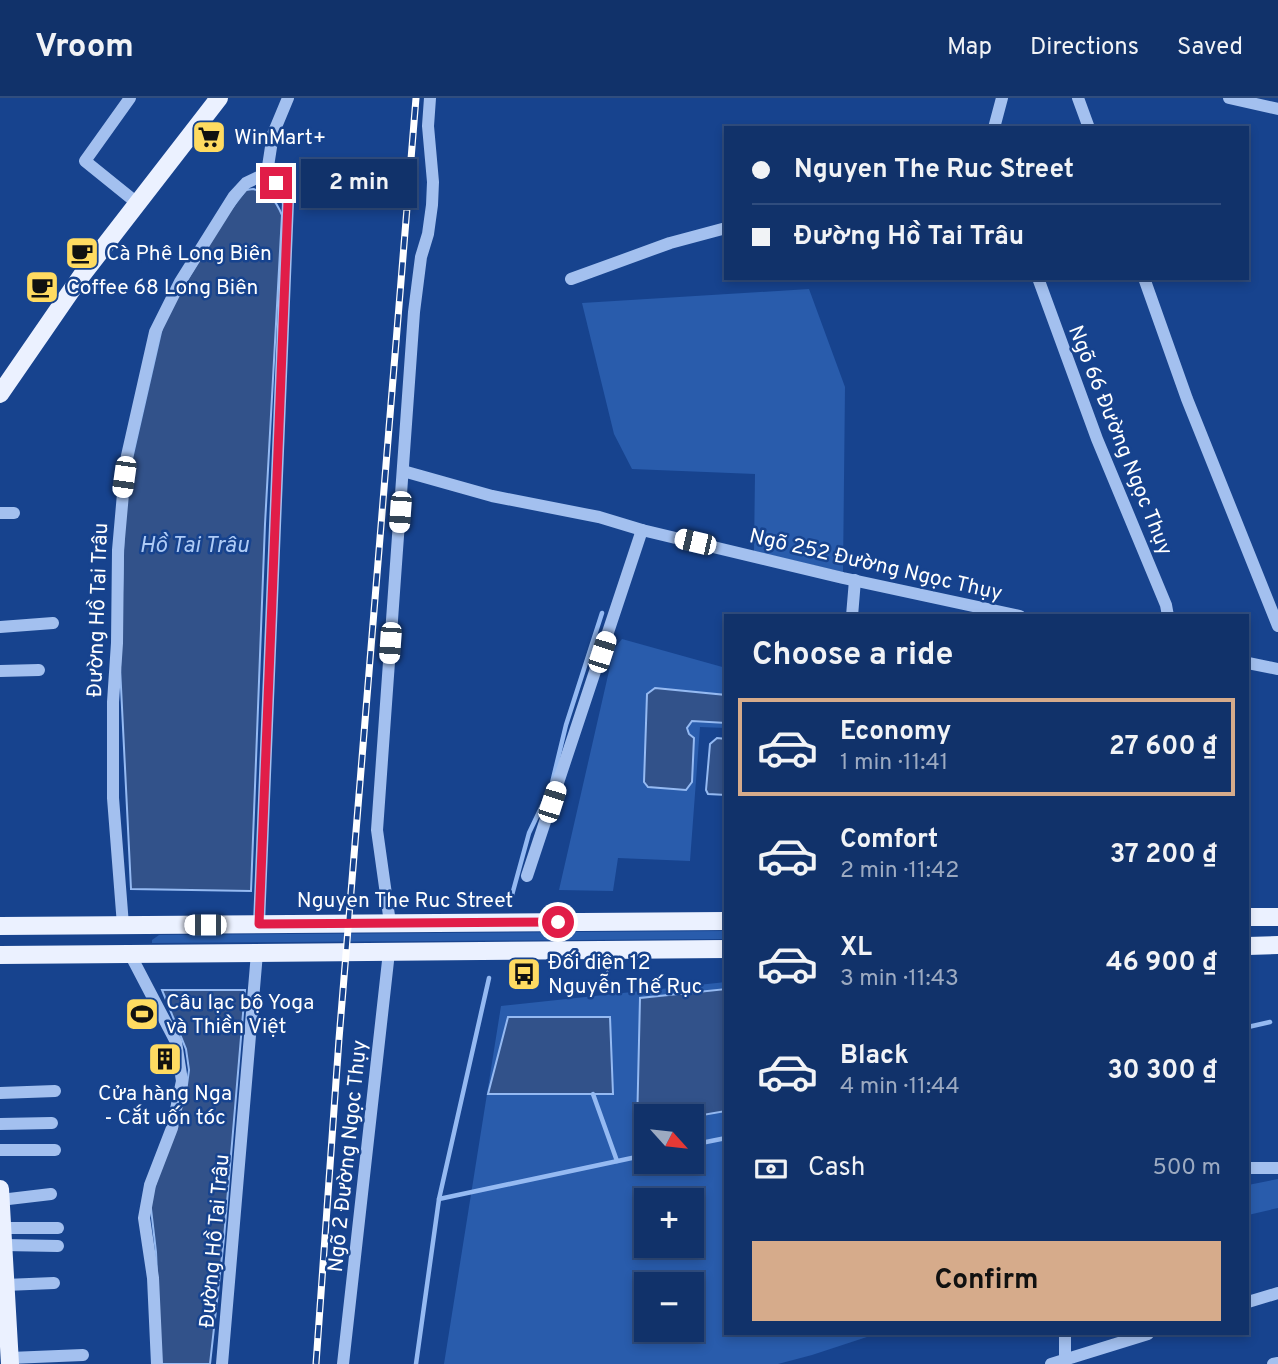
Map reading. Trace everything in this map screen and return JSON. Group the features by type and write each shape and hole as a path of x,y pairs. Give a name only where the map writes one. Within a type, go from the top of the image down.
{"main road":[{"path":"0,394 82,275 219,98"},
{"path":"1249,917 1278,917"},
{"name":"Nguyen The Ruc Street","path":"0,926 724,921"},
{"path":"1249,946 1278,945"},
{"path":"0,955 724,950"},
{"path":"0,1189 5,1285 3,1317 10,1361"}],"street":[{"path":"130,98 85,161 137,203"},
{"path":"259,924 288,202 267,173 273,134 288,98"},
{"path":"390,923 377,830 414,312 421,257 428,234 433,182 429,145 430,98"},
{"path":"995,126 1002,98"},
{"path":"1078,98 1088,126"},
{"path":"1229,98 1278,109"},
{"name":"Đường Hồ Tai Trâu","path":"123,925 113,811 113,723 118,550 127,460 155,332 180,282 234,196 246,183 267,173"},
{"path":"571,279 670,243 724,229"},
{"name":"Ngõ 66 Đường Ngọc Thụy","path":"1039,280 1093,427 1168,614"},
{"path":"1145,280 1187,399 1278,626"},
{"name":"Ngõ 252 Đường Ngọc Thụy","path":"403,471 492,496 599,517 642,530 1011,614"},
{"path":"0,513 14,513"},
{"path":"527,876 642,530"},
{"path":"852,614 855,580"},
{"path":"0,627 53,623"},
{"path":"1249,663 1278,669"},
{"path":"0,671 39,670"},
{"name":"Ngõ 2 Đường Ngọc Thụy","path":"343,1364 389,952"},
{"name":"Đường Hồ Tai Trâu","path":"222,1364 257,953"},
{"path":"130,954 176,1042 182,1081 172,1128 150,1185 144,1218 153,1278 157,1364"},
{"path":"0,1093 55,1091"},
{"path":"0,1124 52,1123"},
{"path":"0,1150 55,1150"},
{"path":"1249,1168 1278,1168"},
{"path":"0,1200 51,1194"},
{"path":"3,1237 58,1228"},
{"path":"3,1237 58,1246"},
{"path":"5,1285 54,1283"},
{"path":"1249,1302 1278,1293"},
{"path":"1065,1335 1065,1362"},
{"path":"1051,1364 1065,1362 1145,1335"},
{"path":"10,1361 83,1354"},
{"path":"1273,1364 1278,1363"}],"shaded area":[{"path":"809,289 845,387 843,572 754,551 755,474 632,469 614,434 582,303"},
{"path":"622,639 724,667 724,728 700,727 690,861 618,858 613,891 559,890 614,649"},
{"path":"724,931 724,939 152,943 159,935"},
{"path":"724,982 724,1335 873,1335 778,1364 444,1364 501,1006"},
{"path":"1278,1179 1278,1208 1249,1215 1249,1185"}],"water":[{"name":"Hồ Tai Trâu","path":"246,190 264,192 271,198 282,215 265,524 251,891 131,889 120,667 127,481 164,319 222,221"},
{"path":"655,688 724,695 724,723 692,721 687,728 694,738 692,782 686,790 648,787 644,782 647,694"},
{"path":"717,738 724,739 724,795 708,794 706,790 710,744"},
{"path":"724,989 724,1111 704,1115 704,1104 638,1104 640,998"},
{"path":"162,990 245,990 224,1238 210,1364 161,1364 156,1252 150,1200 186,1092 189,1070 186,1049"},
{"path":"508,1017 610,1017 613,1094 488,1094"}],"waterway":[{"path":"552,783 566,725 602,613"},
{"path":"512,895 529,833 549,791"},
{"path":"416,1364 439,1199 489,978"},
{"path":"1249,1027 1270,1022"},
{"path":"593,1094 617,1161"},
{"path":"704,1142 724,1138"},
{"path":"439,1199 634,1158"}],"railway":[{"path":"316,1364 339,1039 416,98"}],"place":[{"name":"WinMart+","path":"209,137"},
{"name":"Cà Phê Long Biên","path":"82,253"},
{"name":"Coffee 68 Long Biên","path":"42,287"},
{"name":"Đối diện 12 Nguyễn Thế Rục","path":"524,974"},
{"name":"Câu lạc bộ Yoga và Thiền Việt","path":"142,1014"},
{"name":"Cửa hàng Nga - Cắt uốn tóc","path":"165,1059"}],"route":[{"path":"276,183 288,202 259,924 558,922"}]}
